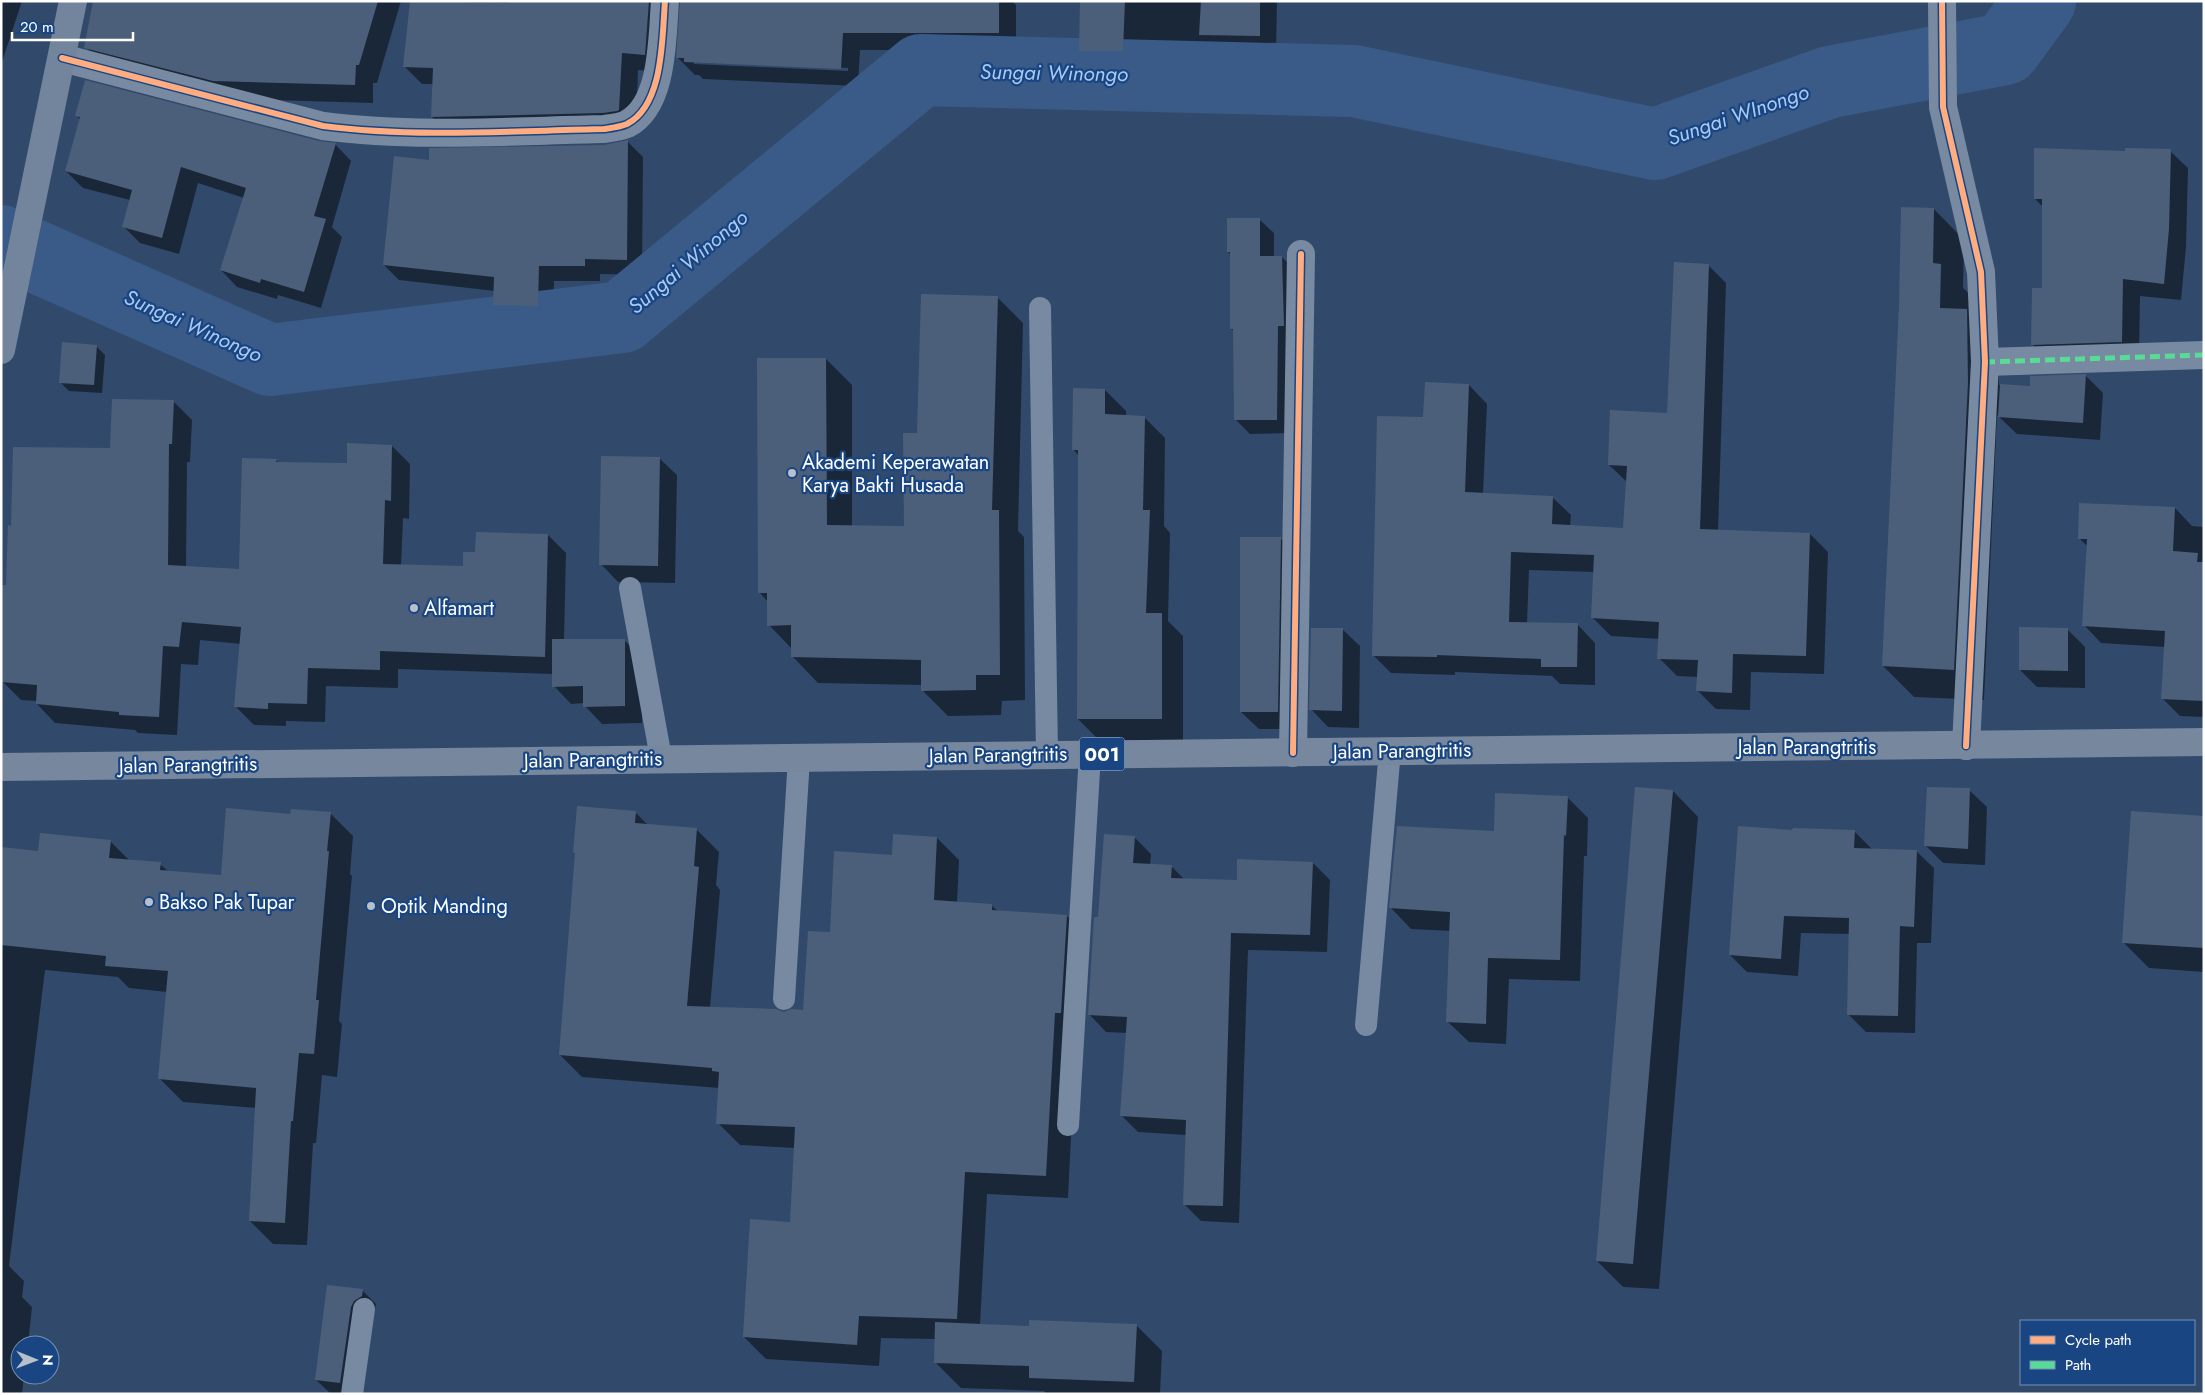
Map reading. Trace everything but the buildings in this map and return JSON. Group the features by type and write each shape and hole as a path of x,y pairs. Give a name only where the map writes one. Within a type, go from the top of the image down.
{"main road":[{"path":"2,343 73,1"},
{"name":"Jalan Parangtritis","path":"1,767 661,758 1293,753 1390,750 1966,746 2204,742"}],"street":[{"path":"62,58 323,126 367,132 604,129 626,124 639,114 652,94 660,63 665,1"},
{"path":"1941,7 1943,107 1981,272 1985,362 1966,746"},
{"path":"1293,753 1301,254"},
{"path":"1985,362 2204,355"}],"lane":[{"path":"1040,308 1047,754"},
{"path":"630,588 661,758"},
{"path":"1366,1025 1390,750"},
{"path":"1068,1125 1090,754"},
{"path":"784,999 798,758"},
{"path":"352,1394 364,1309"}],"waterway":[{"name":"Sungai Winongo","path":"1,241 270,360 622,317 921,70 1354,81 1655,144 1830,82 2005,49 2040,1"}],"marked path":[{"path":"1985,362 2204,355"}],"cycle path":[{"path":"62,58 323,126 358,130 428,133 604,129 627,124 639,115 648,102 659,69 665,1"},
{"path":"1942,1 1943,107 1981,272 1985,362 1966,746"},
{"path":"1293,753 1301,254"}],"place":[{"name":"Akademi Keperawatan Karya Bakti Husada","path":"792,473"},
{"name":"Alfamart","path":"414,608"},
{"name":"Bakso Pak Tupar","path":"149,902"},
{"name":"Optik Manding","path":"371,906"}],"water label":[{"name":"Sungai WInongo","path":"1738,115"}]}
